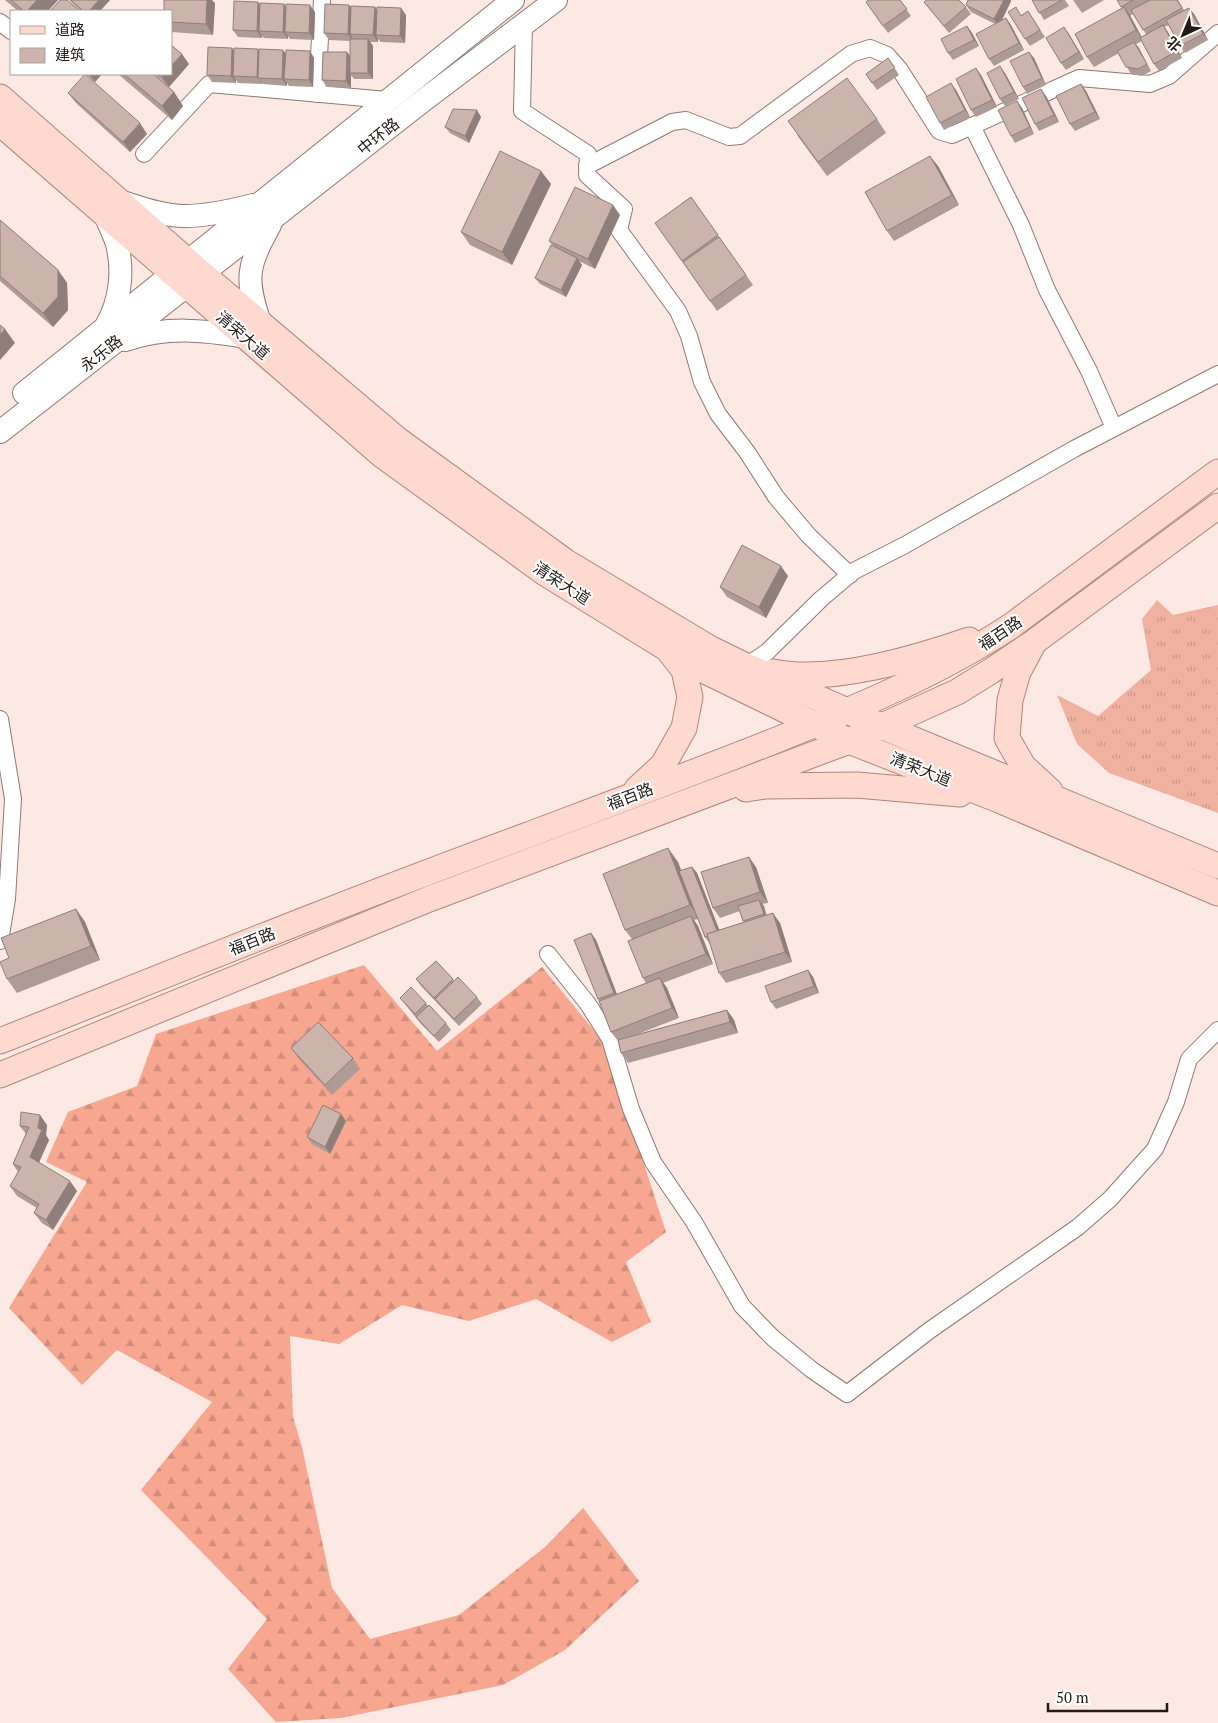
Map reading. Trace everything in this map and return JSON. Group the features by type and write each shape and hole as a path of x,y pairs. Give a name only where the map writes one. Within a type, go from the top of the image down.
{"main road":[{"name":"清荣大道","path":"0,97 112,208 253,330 398,440 566,562 711,649 881,726 1218,866"},
{"name":"清荣大道","path":"0,123 112,208"},
{"name":"清荣大道","path":"253,330 382,455 545,573 697,667 849,741 999,800 1218,894"},
{"name":"福百路","path":"0,1041 419,875 625,799 848,711 976,649 1011,626 1218,472"},
{"name":"福百路","path":"0,1075 429,899 849,741 957,692 1034,642 1218,506"},
{"path":"748,666 786,675 825,674 871,667 916,656 1011,626"},
{"path":"1034,642 1018,672 1010,700 1007,738 1023,766 1061,801"},
{"path":"625,799 662,765 684,728 690,697 684,670 665,647"},
{"path":"708,794 765,786 857,786 915,789 999,800"}],"street":[{"path":"317,94 322,0"},
{"name":"中环路","path":"266,211 387,100 513,0"},
{"name":"中环路","path":"187,274 266,211 420,103 556,0"},
{"path":"0,22 10,31"},
{"path":"524,24 522,111 588,154 587,175 624,209 620,230 678,311 689,336 702,382 718,414 747,452 776,497 809,536 850,575"},
{"path":"587,166 672,122 686,120 729,137 740,136 851,54 870,48 887,55 900,70 939,131 952,135 1079,78 1150,84 1169,76 1218,33"},
{"path":"144,154 208,84 387,100"},
{"path":"972,126 1021,225 1047,290 1090,371 1114,428"},
{"path":"112,208 147,209 182,216 266,211 249,274 253,330 172,330 108,338 119,295 119,266 112,208"},
{"name":"永乐路","path":"0,432 108,338 187,274"},
{"name":"永乐路","path":"0,412 108,338"},
{"path":"748,666 767,652 850,575 1074,449 1218,374"},
{"path":"0,719 13,799 7,899 0,941"},
{"path":"548,954 588,1004 610,1038 631,1109 653,1162 694,1222 742,1306 773,1338 812,1370 847,1394 930,1330 1078,1227 1110,1199 1155,1149 1176,1102 1189,1059 1218,1030"}],"green space":[{"path":"1157,600 1173,615 1218,605 1218,813 1109,773 1077,744 1057,695 1098,716 1151,670 1142,619"},
{"path":"364,965 437,1051 542,967 605,1044 666,1232 626,1262 651,1322 612,1342 536,1299 469,1321 402,1305 339,1344 290,1336 293,1417 302,1447 332,1588 370,1639 459,1615 545,1547 583,1508 639,1581 565,1650 503,1685 341,1718 276,1722 228,1669 267,1619 141,1490 212,1402 117,1350 82,1385 9,1308 87,1182 46,1162 68,1112 137,1086 156,1034"}],"building":[{"path":"11,0 37,0 28,10 23,10"},
{"path":"60,0 67,0 79,10 51,10"},
{"path":"71,0 99,0 90,10 82,10"},
{"path":"164,0 207,0 206,24 172,22 172,10 164,10"},
{"path":"868,0 900,0 907,9 883,26 866,2"},
{"path":"926,0 959,0 966,7 944,26 924,2"},
{"path":"968,0 1004,0 994,19 966,5"},
{"path":"1032,0 1062,0 1039,13"},
{"path":"1117,0 1133,0 1121,7"},
{"path":"1150,0 1177,0 1182,8 1143,30 1131,10"},
{"path":"234,1 258,2 257,31 233,30"},
{"path":"260,3 284,4 283,32 259,31"},
{"path":"286,4 310,5 309,33 285,32"},
{"path":"325,4 349,5 348,34 324,33"},
{"path":"351,6 375,7 373,35 350,34"},
{"path":"377,7 401,8 400,36 376,35"},
{"path":"1016,7 1021,16 1028,11 1040,30 1025,39 1008,12"},
{"path":"1124,7 1136,30 1087,57 1075,34"},
{"path":"1189,8 1203,34 1180,46 1166,20"},
{"path":"1006,18 1019,43 989,59 976,34"},
{"path":"1163,25 1177,51 1154,64 1140,38"},
{"path":"967,26 974,40 948,53 941,39"},
{"path":"1064,27 1079,52 1061,63 1046,38"},
{"path":"350,39 368,39 368,73 350,73"},
{"path":"1134,42 1147,64 1138,69 1126,67 1117,51"},
{"path":"172,46 182,54 172,65"},
{"path":"208,47 232,48 231,76 207,75"},
{"path":"234,48 258,49 257,77 233,76"},
{"path":"259,49 283,50 282,79 258,78"},
{"path":"286,50 310,51 309,80 284,79"},
{"path":"323,52 347,52 346,81 322,80"},
{"path":"1029,52 1042,78 1023,87 1010,61"},
{"path":"888,58 895,68 872,83 866,74"},
{"path":"1000,66 1014,92 1000,99 987,73"},
{"path":"976,68 992,100 971,110 956,79"},
{"path":"86,75 140,123 123,142 68,93"},
{"path":"125,75 154,75 174,92 162,106"},
{"path":"847,78 877,119 818,162 788,121"},
{"path":"951,83 965,110 940,123 926,97"},
{"path":"1081,84 1095,112 1070,124 1056,96"},
{"path":"1041,89 1054,115 1035,124 1022,98"},
{"path":"1017,101 1030,127 1011,136 998,110"},
{"path":"453,109 477,110 465,136 445,127"},
{"path":"500,151 541,171 502,252 461,232"},
{"path":"930,156 952,195 887,231 865,192"},
{"path":"575,187 613,205 588,259 549,241"},
{"path":"691,197 718,235 682,261 655,223"},
{"path":"0,220 58,270 58,297 43,313 0,276"},
{"path":"719,237 746,275 710,301 683,262"},
{"path":"551,245 577,258 561,290 535,278"},
{"path":"0,325 5,329 0,335"},
{"path":"742,545 781,566 759,607 720,587"},
{"path":"668,848 690,905 625,930 603,874"},
{"path":"749,857 760,892 713,908 701,872"},
{"path":"692,867 717,931 707,934 708,936 705,937 679,871"},
{"path":"759,900 764,914 743,921 738,906"},
{"path":"76,909 91,946 7,979 0,962 9,958 1,938"},
{"path":"773,913 785,952 719,973 707,934"},
{"path":"691,916 706,954 643,978 628,941"},
{"path":"591,933 614,993 598,999 574,940"},
{"path":"436,961 453,979 434,998 416,979"},
{"path":"808,970 814,986 771,1002 765,986"},
{"path":"458,977 477,997 454,1019 435,999"},
{"path":"660,978 672,1008 611,1032 599,1001"},
{"path":"411,987 426,1003 415,1014 400,998"},
{"path":"429,1005 446,1023 434,1036 416,1017"},
{"path":"727,1010 730,1022 621,1053 618,1040"},
{"path":"318,1022 353,1058 325,1085 291,1048"},
{"path":"323,1105 341,1114 325,1147 307,1137"},
{"path":"21,1112 40,1115 38,1128 42,1130 30,1157 70,1181 46,1220 34,1213 39,1204 10,1186 21,1167 13,1164 29,1127 20,1126"}]}
